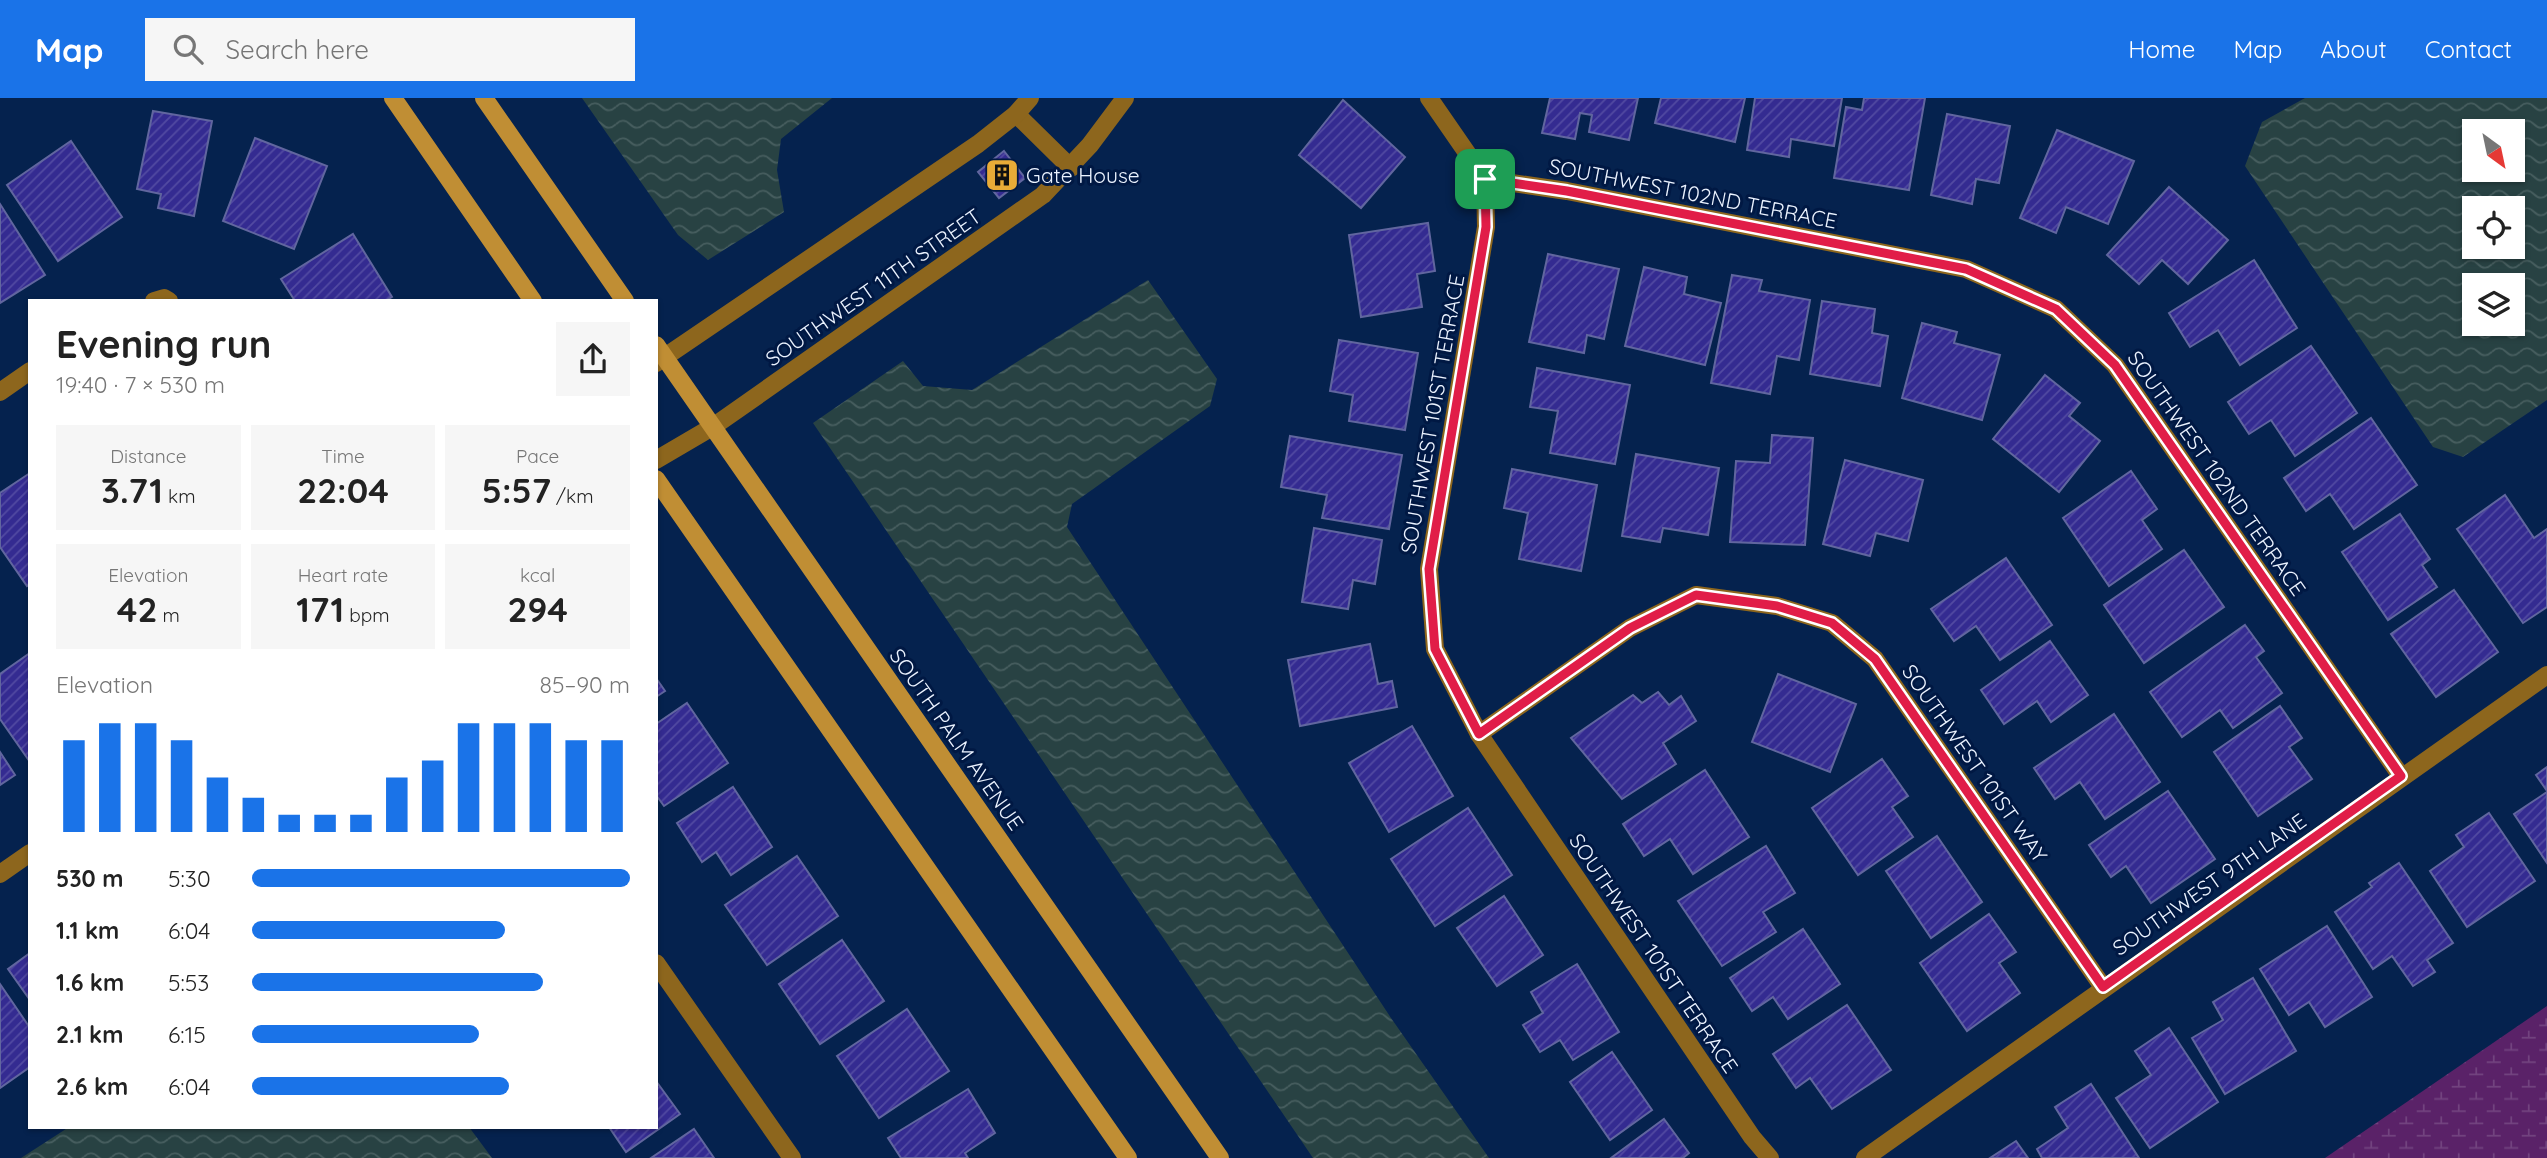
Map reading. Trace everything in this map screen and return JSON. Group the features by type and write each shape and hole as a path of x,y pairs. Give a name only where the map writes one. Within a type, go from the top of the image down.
{"main road":[{"path":"393,98 532,299"},
{"path":"484,98 624,299"},
{"name":"SOUTH PALM AVENUE","path":"659,355 714,426 1220,1158"},
{"path":"658,481 1128,1158"}],"street":[{"path":"659,355 966,152 1016,114 1030,98"},
{"name":"SOUTHWEST 11TH STREET","path":"658,459 714,426 1043,195 1070,168 1125,98"},
{"path":"1429,98 1485,179"},
{"path":"1016,114 1070,168"},
{"name":"SOUTHWEST 101ST TERRACE","path":"1485,179 1486,227 1429,569 1435,649 1479,734 1752,1138 1770,1158"},
{"name":"SOUTHWEST 102ND TERRACE","path":"1485,179 1580,194 1966,269 2056,309 2115,365 2401,776"},
{"path":"0,392 28,372"},
{"name":"SOUTHWEST 101ST WAY","path":"1479,734 1630,628 1696,595 1777,606 1832,623 1875,659 2103,987"},
{"name":"SOUTHWEST 9TH LANE","path":"1865,1158 2401,776 2547,676"},
{"path":"0,874 28,854"},
{"path":"658,966 792,1158"}],"green space":[{"path":"2547,1006 2547,1158 2325,1158"}],"water":[{"path":"582,98 832,98 781,139 777,170 784,212 708,260 678,235"},
{"path":"2305,98 2547,98 2547,400 2463,457 2433,447 2245,166 2262,122"},
{"path":"1148,280 1217,379 1210,406 1072,504 1067,527 1391,1018 1489,1158 1313,1158 813,423 903,361 923,386 972,390"},
{"path":"66,1129 470,1129 492,1158 21,1158"}],"building":[{"path":"1550,98 1638,98 1629,140 1589,132 1592,115 1580,113 1575,139 1542,133"},
{"path":"1661,98 1745,98 1735,142 1655,123"},
{"path":"1755,98 1842,98 1834,146 1791,139 1789,157 1747,150"},
{"path":"1864,98 1925,98 1909,190 1834,178 1846,107 1862,110"},
{"path":"1343,100 1405,157 1361,208 1299,155"},
{"path":"153,111 212,121 194,216 158,208 161,194 137,189"},
{"path":"1947,114 2010,126 1999,183 1976,179 1972,204 1931,195"},
{"path":"2057,130 2134,161 2108,224 2066,207 2056,233 2020,218"},
{"path":"255,138 327,166 294,249 223,221"},
{"path":"71,141 122,217 58,261 7,185"},
{"name":"Gate House","path":"1004,151 1025,178 999,198 978,172"},
{"path":"2169,187 2228,240 2188,284 2162,260 2139,284 2107,255"},
{"path":"0,204 45,275 0,303"},
{"path":"1428,223 1435,271 1417,274 1422,307 1361,317 1349,235"},
{"path":"353,234 392,297 294,299 281,279"},
{"path":"1548,254 1619,269 1604,339 1587,335 1584,353 1529,342"},
{"path":"2254,260 2297,328 2240,365 2218,330 2190,347 2169,313"},
{"path":"1644,267 1687,277 1684,294 1721,303 1705,365 1625,346"},
{"path":"1732,275 1762,280 1759,291 1810,300 1799,360 1777,356 1770,394 1711,383"},
{"path":"1822,301 1875,309 1872,333 1888,336 1880,386 1810,374"},
{"path":"1922,323 1957,332 1954,343 2000,355 1982,420 1902,398"},
{"path":"1339,340 1418,353 1405,430 1349,421 1353,395 1330,391"},
{"path":"2311,346 2357,413 2295,456 2271,420 2249,434 2228,402"},
{"path":"1537,368 1630,385 1615,464 1550,453 1558,411 1530,407"},
{"path":"2045,375 2080,403 2069,416 2100,441 2059,492 1993,439"},
{"path":"2371,418 2417,485 2354,529 2330,494 2306,511 2284,478"},
{"path":"1772,435 1813,438 1805,545 1730,542 1736,461 1770,463"},
{"path":"1290,436 1402,455 1389,529 1322,518 1327,495 1281,487"},
{"path":"1636,454 1719,468 1708,535 1663,528 1660,542 1622,536"},
{"path":"1845,460 1923,480 1908,541 1876,533 1870,556 1823,544"},
{"path":"1512,469 1597,485 1581,571 1519,559 1528,513 1504,508"},
{"path":"2131,471 2157,509 2142,520 2162,549 2109,586 2063,518"},
{"path":"28,474 27,586 0,547 0,493"},
{"path":"2505,495 2534,538 2547,529 2547,607 2523,623 2457,529"},
{"path":"2400,514 2430,559 2422,565 2437,587 2388,620 2342,552"},
{"path":"1314,528 1382,540 1375,584 1353,580 1348,609 1302,602"},
{"path":"2184,550 2224,607 2144,663 2104,605"},
{"path":"2006,558 2052,625 2000,660 1976,626 1954,641 1931,609"},
{"path":"2454,590 2498,652 2436,697 2391,634"},
{"path":"2245,625 2264,651 2256,657 2282,693 2233,728 2220,710 2182,737 2150,692"},
{"path":"2050,641 2088,695 2051,722 2037,701 2004,724 1981,690"},
{"path":"1370,644 1378,684 1392,681 1397,707 1300,726 1288,660"},
{"path":"28,654 28,759 0,719 0,674"},
{"path":"1778,674 1856,704 1830,772 1752,742"},
{"path":"658,681 665,691 658,696"},
{"path":"1658,692 1669,705 1681,696 1696,721 1663,743 1676,764 1622,799 1571,738 1633,695 1642,703"},
{"path":"687,703 728,763 664,806 658,798 658,723"},
{"path":"2280,706 2302,738 2289,747 2312,779 2258,816 2214,752"},
{"path":"2114,714 2160,782 2105,819 2080,782 2055,799 2034,768"},
{"path":"1412,726 1453,796 1389,832 1349,763"},
{"path":"0,752 15,775 0,785"},
{"path":"1882,759 1908,796 1892,807 1913,837 1858,875 1812,808"},
{"path":"2547,767 2547,791 2536,775"},
{"path":"1705,770 1749,837 1693,874 1670,839 1644,856 1623,824"},
{"path":"733,787 772,847 731,875 716,852 702,862 677,823"},
{"path":"2168,791 2215,859 2151,903 2126,866 2111,877 2089,845"},
{"path":"2547,792 2547,863 2514,814"},
{"path":"1468,808 1512,875 1435,926 1391,859"},
{"path":"2489,813 2535,881 2467,927 2430,871 2464,847 2456,835"},
{"path":"1937,836 1982,902 1931,938 1886,871"},
{"path":"1766,846 1795,893 1763,912 1776,932 1722,966 1678,901"},
{"path":"797,856 838,916 767,965 725,905"},
{"path":"2399,863 2453,943 2427,960 2435,972 2413,986 2392,956 2373,969 2335,912 2372,887 2369,883"},
{"path":"1504,896 1543,955 1497,986 1457,928"},
{"path":"1989,914 2016,952 1999,963 2020,993 1967,1031 1920,963"},
{"path":"2327,926 2372,997 2325,1027 2309,1002 2289,1015 2260,969"},
{"path":"1803,929 1840,984 1788,1019 1773,997 1752,1011 1730,978"},
{"path":"842,940 884,1001 820,1044 779,984"},
{"path":"28,954 28,997 8,969"},
{"path":"1577,964 1619,1032 1573,1060 1560,1040 1540,1052 1523,1025 1543,1013 1531,992"},
{"path":"2253,978 2296,1051 2225,1094 2192,1038 2223,1020 2213,1002"},
{"path":"0,984 28,1025 28,1068 0,1088"},
{"path":"1847,1005 1891,1070 1832,1109 1810,1078 1796,1088 1773,1054"},
{"path":"907,1009 949,1071 879,1118 837,1056"},
{"path":"2169,1028 2218,1102 2150,1148 2116,1098 2151,1075 2135,1051"},
{"path":"1612,1052 1652,1110 1610,1140 1570,1082"},
{"path":"658,1084 680,1114 626,1152 610,1129 658,1129"},
{"path":"2091,1084 2139,1158 2042,1158 2037,1149 2068,1128 2055,1107"},
{"path":"968,1089 995,1133 965,1153 968,1158 901,1158 888,1138"},
{"path":"1664,1119 1689,1153 1683,1158 1611,1158"},
{"path":"694,1129 714,1158 651,1158"},
{"path":"2016,1141 2028,1158 1990,1158"}],"place":[{"name":"Gate House","path":"1002,175"}],"route":[{"path":"1485,179 1567,191 1966,269 2056,309 2115,365 2401,776 2103,987 1875,659 1832,623 1777,606 1696,595 1630,628 1479,734 1435,649 1429,569 1486,227 1485,179"}]}
